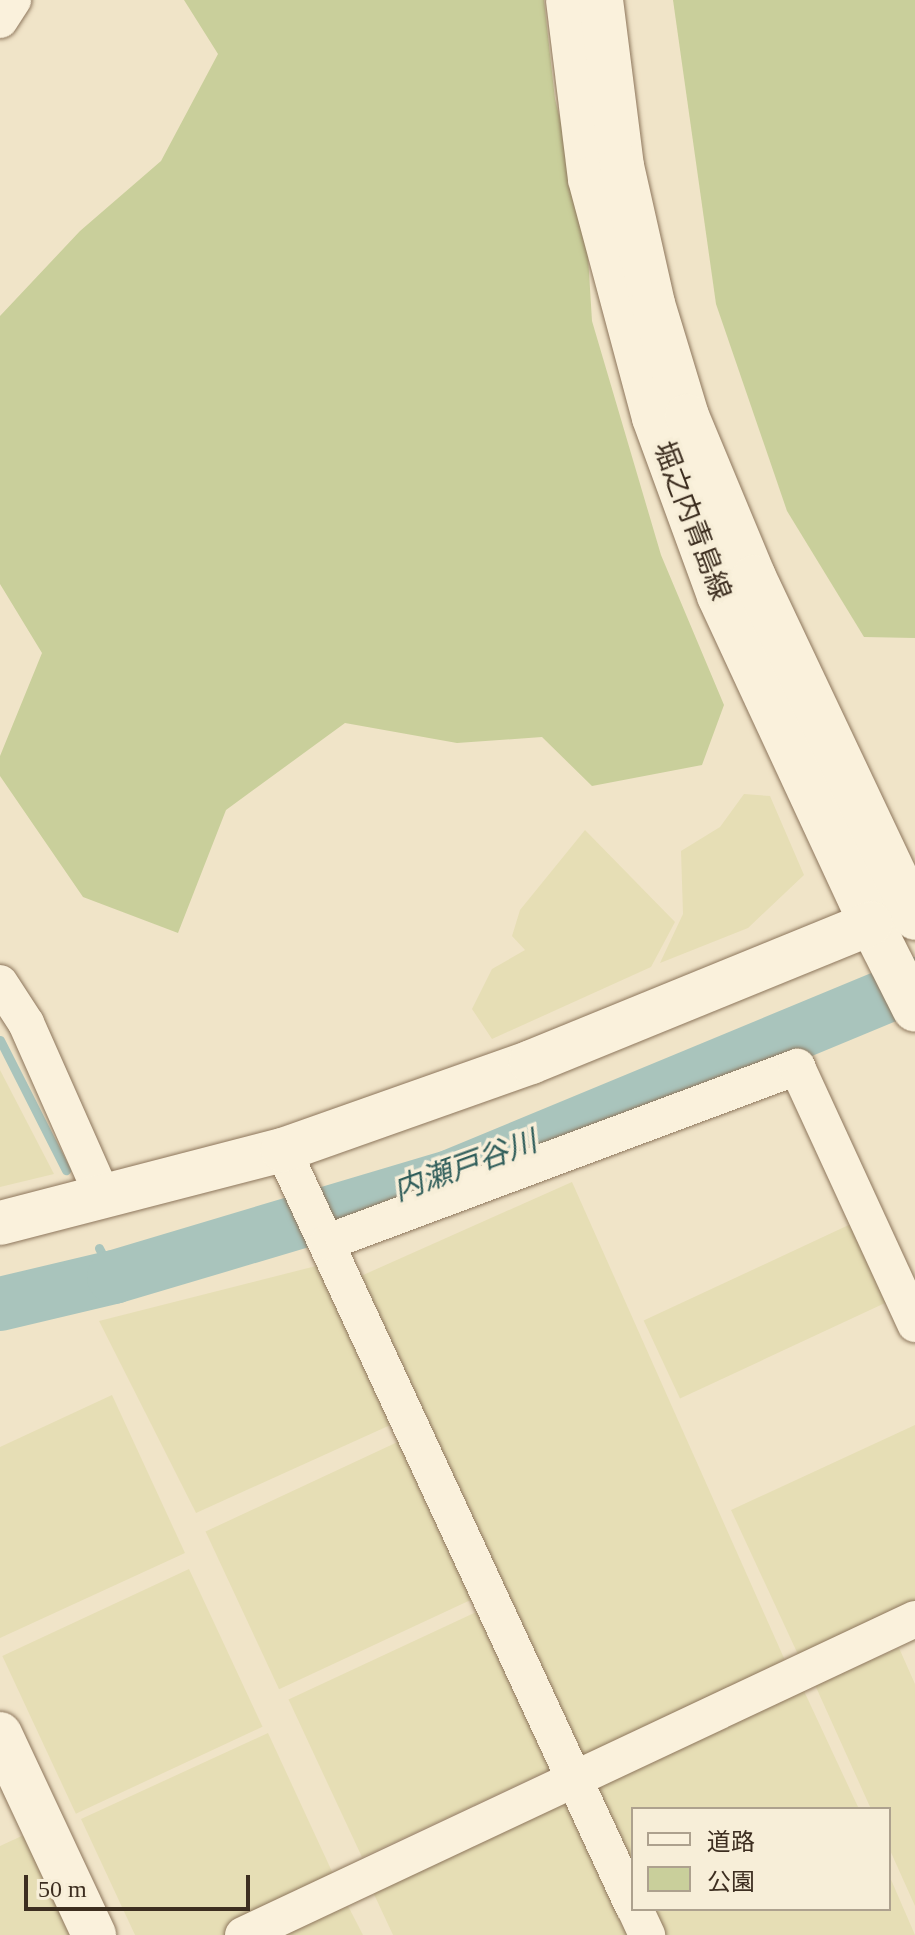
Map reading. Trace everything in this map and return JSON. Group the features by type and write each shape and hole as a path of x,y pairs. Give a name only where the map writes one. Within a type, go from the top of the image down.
{"main road":[{"name":"堀之内青島線","path":"568,0 590,179 654,418 719,596 903,914"},
{"name":"堀之内青島線","path":"601,0 622,166 653,304 687,416 754,577 903,914 890,961 915,1010"},
{"path":"0,1223 103,1197 291,1168 531,1062 903,914"},
{"path":"0,1734 94,1935"}],"street":[{"path":"0,20 13,0"},
{"path":"0,983 26,1023 103,1197"},
{"path":"328,1242 797,1067 915,1324"},
{"path":"291,1168 328,1242 631,1901"},
{"path":"243,1935 915,1619"},
{"path":"636,1911 647,1935"}],"shaded area":[{"path":"744,794 770,796 804,875 748,928 660,963 683,914 681,851 720,827"},
{"path":"585,830 675,922 651,967 492,1039 472,1009 492,969 525,950 512,936 520,910"},
{"path":"0,1070 54,1174 0,1187"},
{"path":"572,1182 791,1673 580,1767 361,1276"},
{"path":"853,1223 889,1301 680,1399 644,1321"},
{"path":"324,1264 397,1422 196,1513 99,1321"},
{"path":"112,1395 185,1553 0,1638 0,1447"},
{"path":"915,1425 915,1609 801,1661 731,1510"},
{"path":"404,1439 478,1597 279,1689 206,1532"},
{"path":"189,1569 263,1727 76,1814 2,1656"},
{"path":"487,1607 561,1765 362,1857 289,1700"},
{"path":"899,1648 915,1684 915,1906 891,1852 891,1807 870,1807 815,1685"},
{"path":"804,1691 858,1807 631,1807 631,1861 596,1786"},
{"path":"268,1733 341,1891 244,1935 135,1935 81,1819"},
{"path":"571,1800 633,1935 393,1935 372,1890"},
{"path":"26,1834 78,1935 0,1935 0,1846"},
{"path":"891,1880 915,1935 665,1935 654,1911 891,1911"},
{"path":"347,1904 363,1935 283,1935"}],"green space":[{"path":"184,0 544,0 555,99 586,224 592,321 661,555 724,705 702,765 592,786 542,737 457,743 345,723 226,810 178,933 83,897 0,776 0,756 42,653 0,584 0,316 80,231 161,161 218,54"},
{"path":"673,0 915,0 915,638 864,637 787,511 716,304"}],"waterway":[{"name":"内瀬戸谷川","path":"0,1304 114,1277 452,1176 915,984"},
{"path":"0,1040 66,1170"},
{"path":"99,1248 114,1277"}]}
